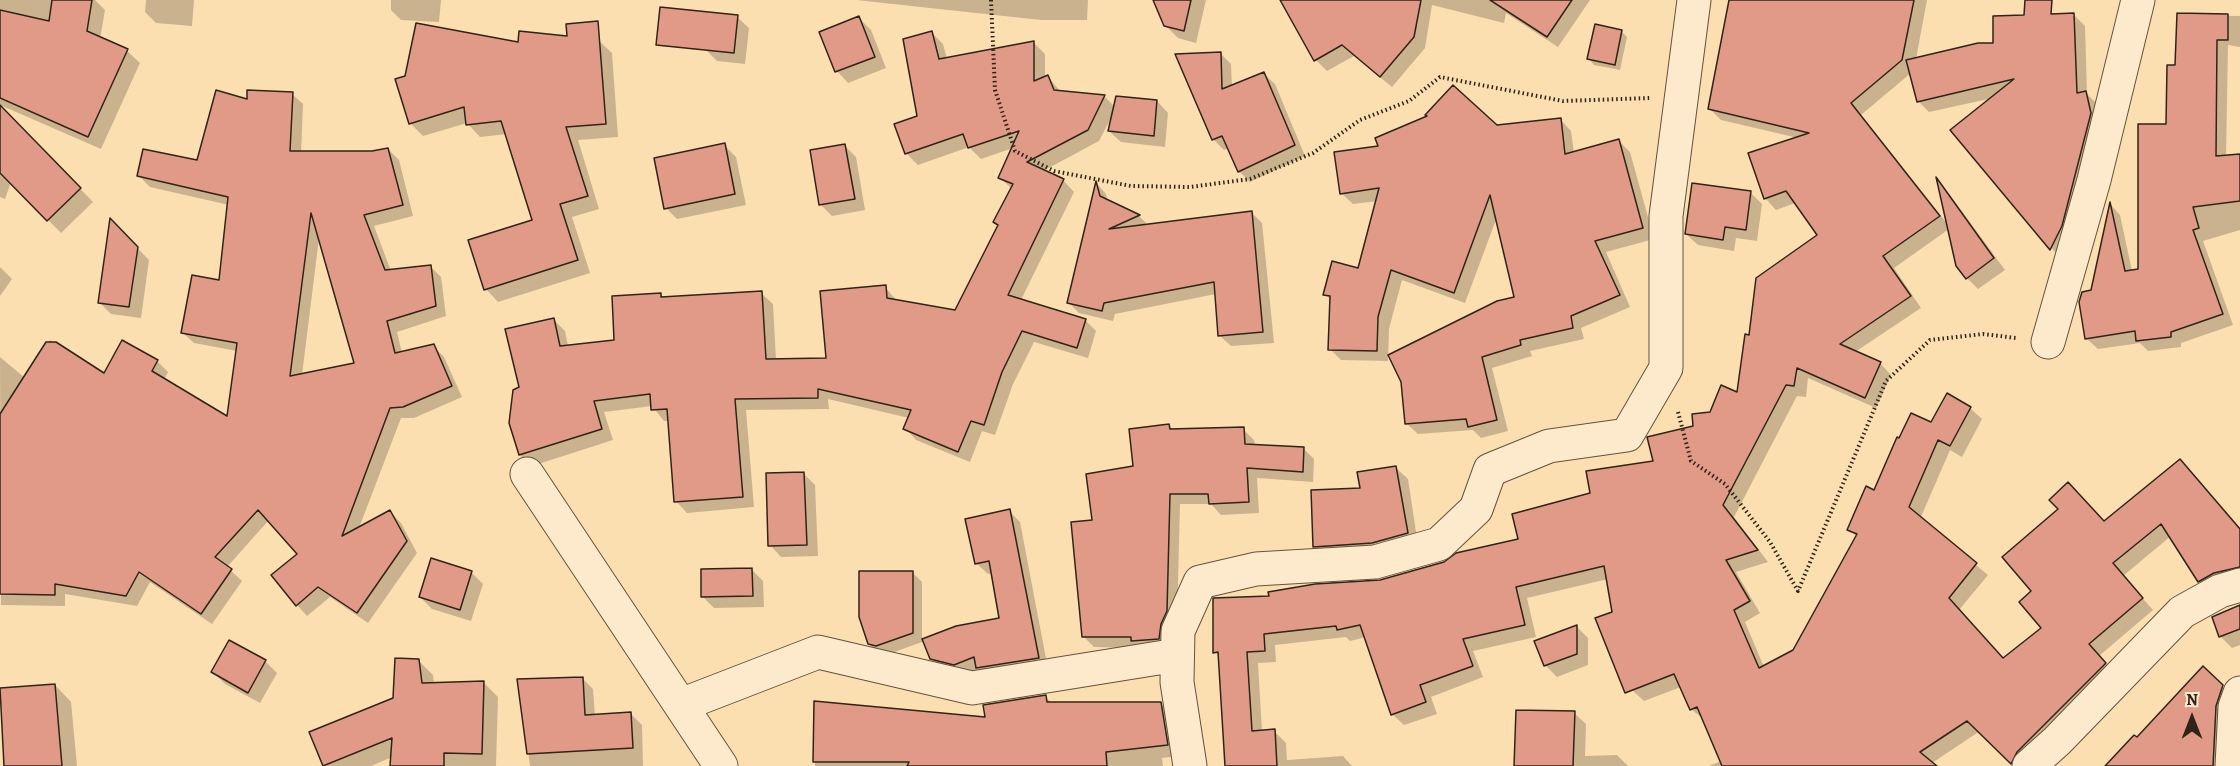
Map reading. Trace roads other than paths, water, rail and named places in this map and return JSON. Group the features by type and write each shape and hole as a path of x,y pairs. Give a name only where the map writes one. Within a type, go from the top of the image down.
{"street":[{"path":"1190,766 1178,682 1178,631 1200,582 1256,569 1375,562 1439,544 1476,509 1490,470 1549,446 1627,435 1666,368 1666,216 1694,0"},
{"path":"2048,342 2094,180 2138,0"},
{"path":"527,474 721,766"},
{"path":"2029,766 2057,741 2182,612 2220,591 2240,585"},
{"path":"681,705 818,652 972,688 1178,655"},
{"path":"2232,766 2235,707 2240,693"}]}
